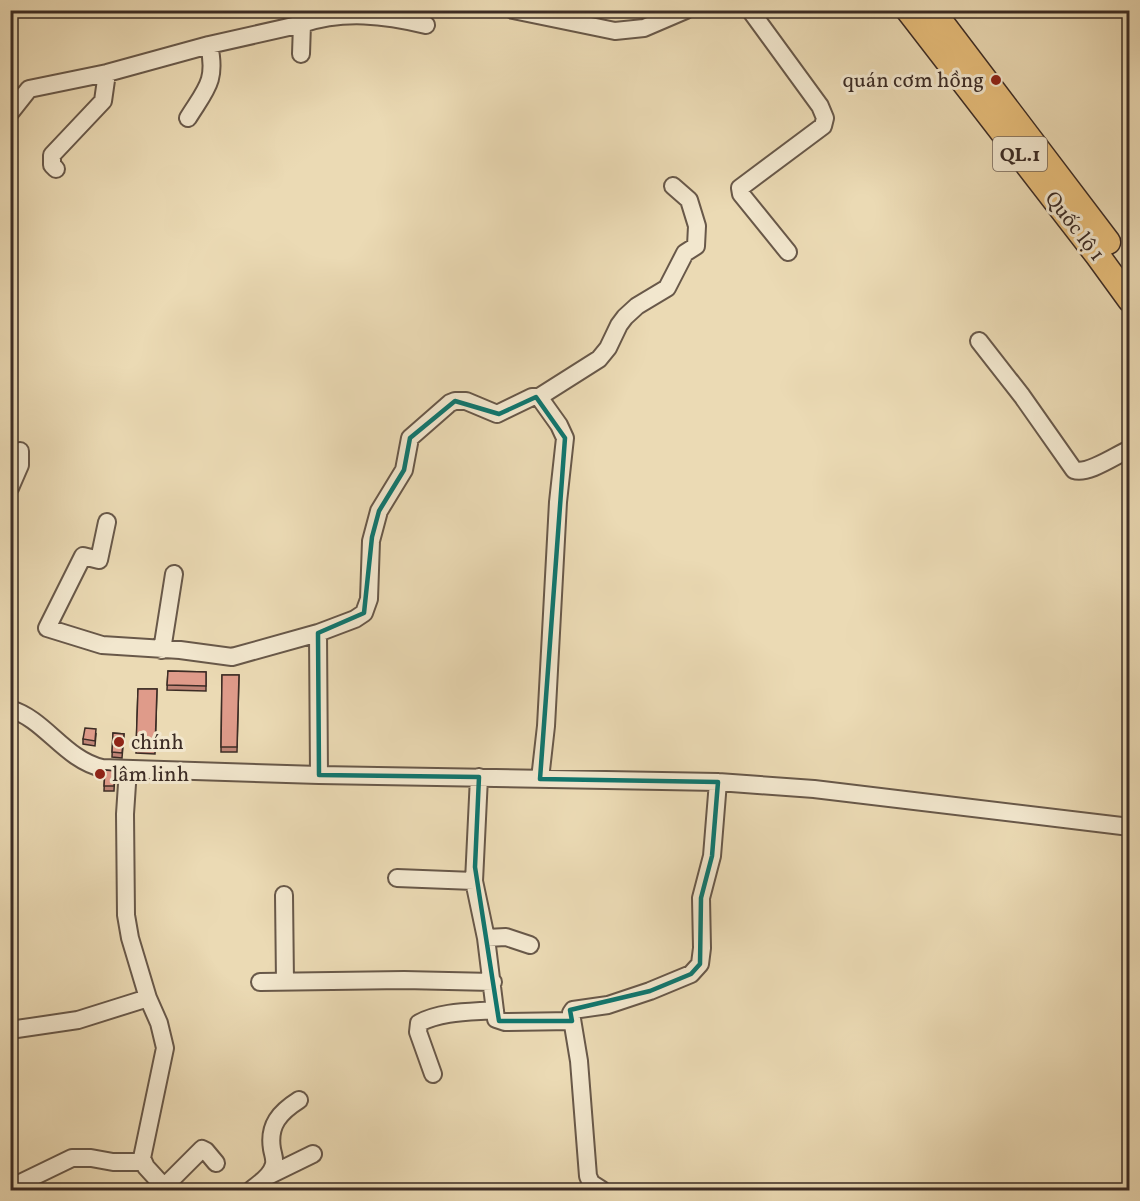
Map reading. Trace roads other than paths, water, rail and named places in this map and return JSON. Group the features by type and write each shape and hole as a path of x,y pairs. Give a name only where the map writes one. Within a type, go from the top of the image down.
{"highway":[{"name":"Quốc lộ 1","path":"908,10 1130,300"},
{"name":"Quốc lộ 1","path":"932,10 1130,273"}],"street":[{"path":"513,10 615,31 644,28 686,10"},
{"path":"750,10 820,106 825,118 823,126 740,188 741,194 789,252"},
{"path":"10,113 28,89 107,73 209,45 302,24 328,14 373,14 426,26"},
{"path":"301,54 302,24"},
{"path":"188,118 209,85 213,64 209,45"},
{"path":"56,169 52,165 52,155 103,101 107,73"},
{"path":"107,522 99,560 83,556 47,628 95,644 238,656 355,620 364,613 370,589 372,537 379,511 404,471 410,438 450,403 465,401 497,414 532,397 539,397 599,359 609,348 625,317 637,306 667,288 685,253 696,246 697,226 689,201 674,186"},
{"path":"979,341 1022,396 1074,470 1081,472 1130,449"},
{"path":"539,397 559,425 565,438 558,502 546,726 540,779"},
{"path":"10,488 20,465 20,451"},
{"path":"162,650 174,574"},
{"path":"318,633 319,775"},
{"path":"10,709 31,720 80,759 102,768 319,775 718,782 814,789 1130,827"},
{"path":"128,769 125,814 126,915 130,938 148,998 165,1042 165,1055 143,1153 143,1162 166,1189 202,1149 216,1163"},
{"path":"478,777 474,880 493,982 496,1019 505,1022 572,1021"},
{"path":"602,1191 591,1183 588,1176 582,1090 571,1013 573,1010 608,1005 650,991 691,974 700,964 701,898 712,856 718,782"},
{"path":"397,878 474,880"},
{"path":"284,895 285,982"},
{"path":"486,938 506,937 530,945"},
{"path":"261,982 404,980 493,982"},
{"path":"10,1029 78,1020 148,998"},
{"path":"433,1074 418,1032 419,1023 444,1015 495,1010"},
{"path":"251,1191 268,1176 274,1167 272,1130 276,1119 284,1109 299,1100"},
{"path":"268,1176 313,1154"},
{"path":"10,1188 72,1158 143,1162"}],"place":[{"name":"quán cơm hồng","path":"996,80"},
{"name":"chính","path":"119,742"},
{"name":"lâm linh","path":"100,774"}]}
